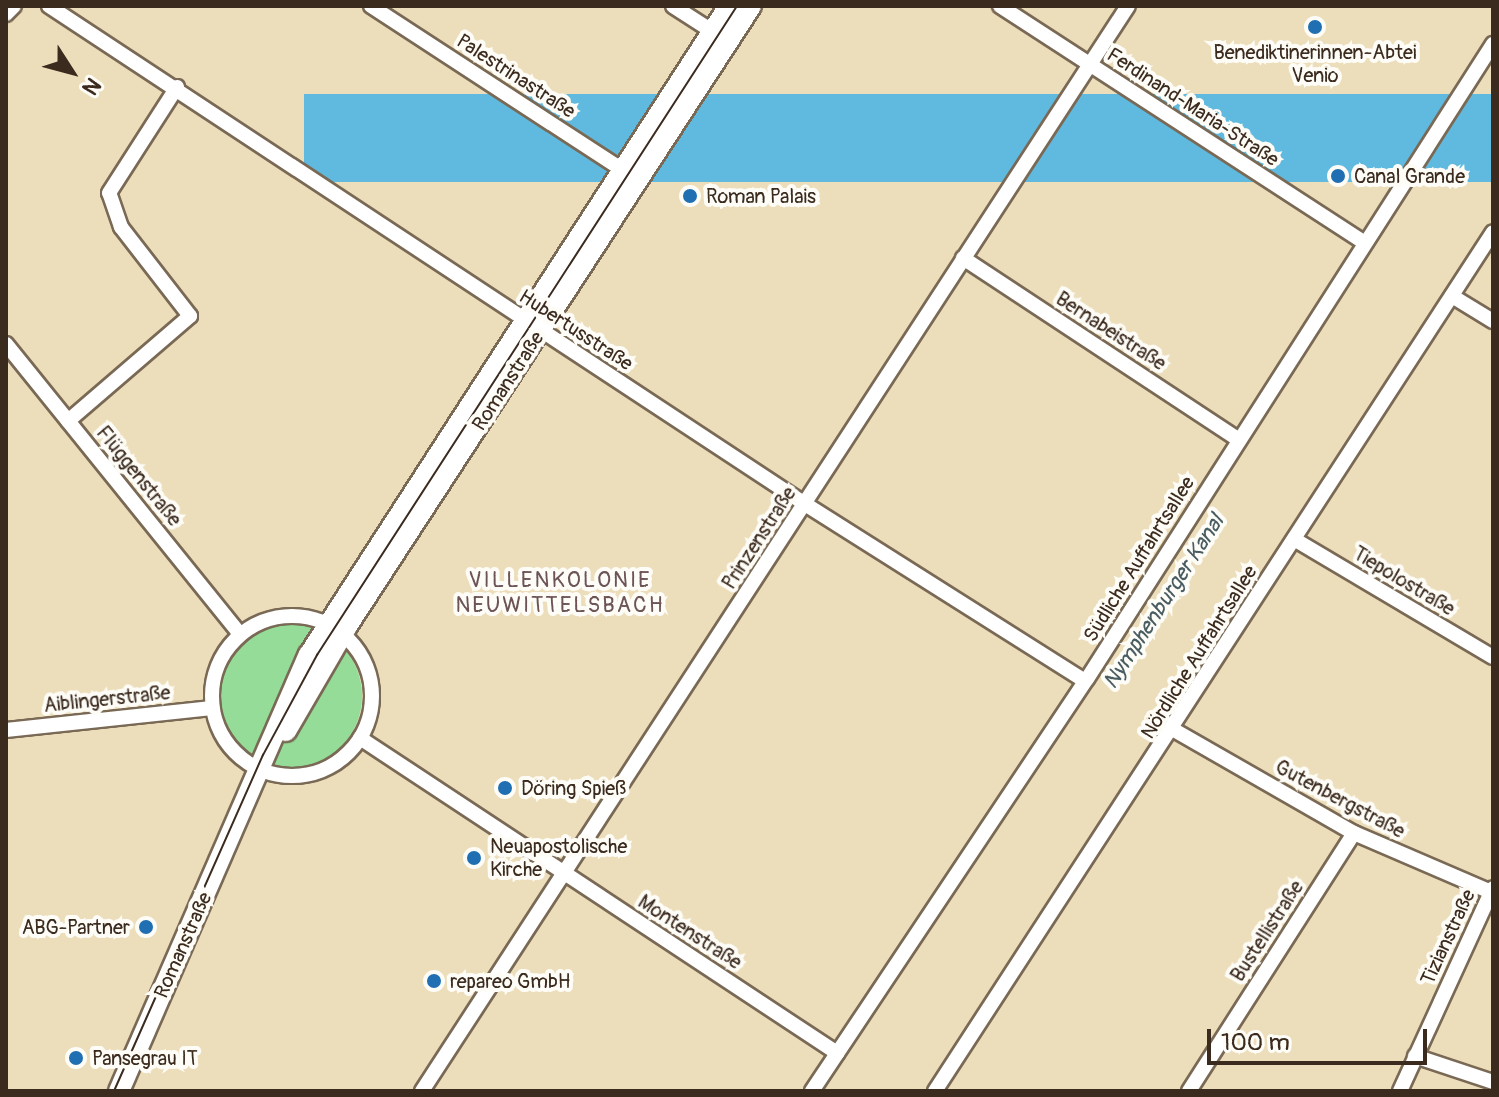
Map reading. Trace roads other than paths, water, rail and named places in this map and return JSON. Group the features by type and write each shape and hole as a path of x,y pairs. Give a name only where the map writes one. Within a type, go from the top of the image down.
{"main road":[{"name":"Romanstraße","path":"720,37 729,6"},
{"name":"Romanstraße","path":"119,1091 264,763 336,629 720,37 751,6"}],"street":[{"path":"6,14 14,6"},
{"name":"Hubertusstraße","path":"49,6 177,87 805,504 1085,681"},
{"name":"Palestrinastraße","path":"371,6 631,175"},
{"path":"673,6 720,37"},
{"name":"Ferdinand-Maria-Straße","path":"1000,6 1363,242"},
{"name":"Prinzenstraße","path":"422,1091 1128,6"},
{"name":"Südliche Auffahrtsallee","path":"812,1091 1085,681 1363,242 1493,44"},
{"path":"68,421 190,316 121,227 109,193 177,87"},
{"name":"Nördliche Auffahrtsallee","path":"935,1091 1174,730 1493,232"},
{"name":"Bernabeistraße","path":"963,258 1238,439"},
{"path":"1452,296 1493,321"},
{"name":"Flüggenstraße","path":"6,344 240,634"},
{"name":"Tiepolostraße","path":"1294,539 1493,657"},
{"path":"280,616 336,629 360,653 371,681 371,711 360,738 341,760 316,773 287,776 231,749 212,708 216,667 240,634 280,616"},
{"name":"Aiblingerstraße","path":"6,730 212,708"},
{"name":"Gutenbergstraße","path":"1174,730 1354,833 1492,891"},
{"name":"Montenstraße","path":"360,738 837,1053"},
{"name":"Bustellistraße","path":"1189,1091 1354,833"},
{"name":"Tizianstraße","path":"1400,1091 1492,891"},
{"path":"1415,1056 1493,1082"}],"water":[{"path":"304,94 1493,94 1493,182 304,182"}],"tram line":[{"path":"114,1091 263,755 317,655 737,6"}],"place":[{"name":"Benediktinerinnen-Abtei Venio","path":"1315,27"},
{"name":"Canal Grande","path":"1338,176"},
{"name":"Roman Palais","path":"690,196"},
{"name":"Döring Spieß","path":"505,788"},
{"name":"Neuapostolische Kirche","path":"474,858"},
{"name":"ABG-Partner","path":"146,927"},
{"name":"repareo GmbH","path":"434,981"},
{"name":"Pansegrau IT","path":"76,1058"}],"district":[{"name":"VILLENKOLONIE NEUWITTELSBACH","path":"560,592"}],"water label":[{"name":"Nymphenburger Kanal","path":"1164,602"}]}
